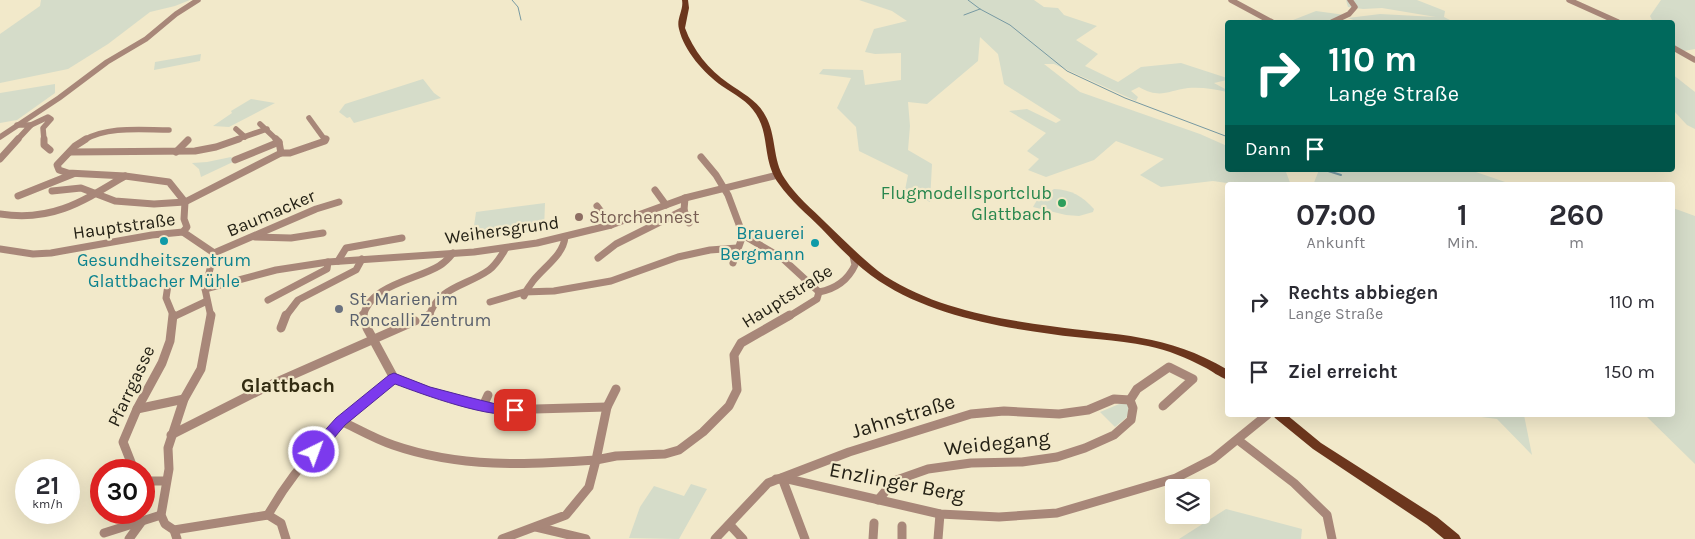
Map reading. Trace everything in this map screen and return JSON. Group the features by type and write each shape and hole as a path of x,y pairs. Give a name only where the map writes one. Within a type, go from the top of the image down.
{"main road":[{"path":"685,0 685,10 680,22 682,32 714,76 744,97 759,111 767,127 772,163 778,175 797,199 853,256 883,279 903,290 952,310 1035,328 1148,341 1189,354 1225,374"},
{"path":"1281,417 1317,446 1432,521 1454,539"}],"street":[{"path":"0,137 59,98 107,62 146,39 176,14 198,0"},
{"path":"1231,0 1268,20"},
{"path":"1336,20 1349,14 1355,7 1350,0"},
{"path":"1569,0 1614,20"},
{"path":"1675,48 1695,60"},
{"path":"0,160 30,125 48,117 50,119 43,128 44,145 50,150"},
{"path":"52,191 81,188 115,201 154,204 185,202 280,153 290,153 325,141 326,139 309,118"},
{"path":"260,124 279,142 280,153"},
{"path":"17,125 30,125"},
{"path":"236,129 245,137"},
{"path":"70,152 195,151 267,129"},
{"path":"169,130 101,132 82,141 57,165 59,170 74,174 125,176 169,182 185,202 184,219 187,227 183,232"},
{"path":"176,152 188,140"},
{"path":"235,160 279,142"},
{"path":"701,157 725,187 736,211 740,231 782,258 819,292"},
{"path":"18,196 74,174"},
{"name":"Weihersgrund","path":"205,289 276,270 328,262 506,248 565,237 611,225 685,198 778,175"},
{"path":"0,214 29,218 41,216 97,194 125,176"},
{"path":"655,190 666,205"},
{"path":"685,198 684,210 689,223"},
{"name":"Baumacker","path":"214,253 316,209 339,202"},
{"path":"597,206 611,225"},
{"path":"598,258 611,247 669,221 684,210"},
{"name":"Hauptstraße","path":"0,249 33,254 51,253 152,235 183,232 214,253"},
{"path":"254,237 291,238 322,233"},
{"path":"733,263 737,248 744,235"},
{"path":"524,295 537,272 561,252 566,244 565,237"},
{"path":"338,261 346,248 402,238"},
{"path":"427,322 430,306 439,296 452,287 489,271 502,258 506,248"},
{"path":"490,302 611,281 678,257 710,250 737,248"},
{"path":"214,253 205,289 207,302 211,310 201,369 184,399 168,448 169,469 161,514 165,524 175,534 268,515 281,522 286,539"},
{"path":"453,253 439,267 384,291 368,303 363,315 367,328 394,378 428,391 500,410 607,406"},
{"name":"Hauptstraße","path":"340,421 392,445 434,457 476,463 537,464 596,460 616,456 665,454 679,450 703,432 729,406 736,390 734,355 742,343 817,299 819,292 828,291 838,285 848,276 855,265 853,256"},
{"path":"281,328 287,312 298,300 356,270 362,259"},
{"path":"268,300 327,269 328,262"},
{"name":"Pfarrgasse","path":"130,459 123,442 137,409 162,363 170,341 173,315 166,298 168,285"},
{"path":"173,315 207,302"},
{"path":"172,435 237,401 373,338 415,321"},
{"path":"1130,400 1137,389 1169,367 1193,379 1163,406"},
{"path":"268,515 287,482 340,421 394,378"},
{"path":"502,539 566,515 589,487 607,406 616,390"},
{"path":"483,406 488,395"},
{"path":"137,409 184,399"},
{"name":"Jahnstraße","path":"714,539 730,525 762,487 779,479 918,429 971,414 1004,411 1059,414 1088,410 1114,399 1130,400"},
{"name":"Weidegang","path":"878,500 888,485 921,471 971,463 1022,462 1057,456 1085,448 1114,434 1131,420 1133,408 1130,400"},
{"name":"Enzlinger Berg","path":"779,479 940,514 999,517 1057,513 1176,478 1213,459 1265,417"},
{"path":"1238,440 1294,483 1326,514 1332,539"},
{"path":"779,479 805,539"},
{"path":"155,482 166,481"},
{"path":"155,516 161,514"},
{"path":"938,539 940,514"},
{"path":"873,539 874,523"},
{"path":"104,533 132,524"},
{"path":"129,539 140,524"},
{"path":"730,525 743,539"},
{"path":"902,526 902,539"},
{"path":"536,527 586,539"}],"green space":[{"path":"41,0 190,0 150,12 108,44 68,69 0,83 0,34 40,6"},
{"path":"859,0 1034,0 1044,7 1058,8 1064,15 1097,26 1076,40 1098,54 1085,66 1118,82 1141,67 1181,63 1225,77 1225,80 1214,83 1225,89 1225,92 1208,88 1188,88 1164,93 1153,93 1139,87 1131,91 1138,97 1136,101 1054,64 1044,64 1080,92 1200,134 1225,145 1225,172 1286,172 1290,182 1225,183 1213,181 1161,187 1140,175 1164,159 1116,141 1094,160 1046,177 1028,170 1039,159 1027,151 1046,133 1009,111 1027,109 1056,123 1061,120 1004,84 998,54 980,37 978,61 927,104 908,102 910,126 908,150 932,164 930,202 905,190 908,175 859,151 856,127 837,108 851,78 819,74 823,69 863,70 865,85 901,80 901,53 875,54 865,52 874,29 907,21 892,11"},
{"path":"1346,0 1417,0 1445,11 1444,17 1450,20 1353,20 1348,18 1380,14 1436,17 1382,8 1363,9 1348,7"},
{"path":"1661,0 1695,0 1695,49 1684,51 1675,46 1675,20 1652,20 1650,16"},
{"path":"1316,11 1345,15 1332,20 1293,20"},
{"path":"201,54 200,61 154,70 155,62"},
{"path":"1675,76 1695,92 1695,129 1687,125 1675,112"},
{"path":"423,79 434,93 441,98 354,123 350,117 347,118 339,112 345,104"},
{"path":"55,84 55,93 17,120 0,123 0,93"},
{"path":"251,99 275,103 229,127 213,126 232,113 231,111"},
{"path":"231,157 235,161 201,177 199,169 192,163 207,162"},
{"path":"1318,172 1476,172 1505,182 1314,182"},
{"name":"Flugmodellsportclub Glattbach","path":"1054,189 1076,195 1094,209 1093,212 1079,216 1066,215 1033,207 1037,200"},
{"path":"545,203 544,230 472,240 476,212"},
{"path":"1675,209 1695,216 1695,464 1647,417 1675,417"},
{"path":"1124,402 1129,404 1130,411 1126,418 1115,427 1100,412"},
{"path":"1482,417 1524,417 1532,455 1497,419"},
{"path":"691,484 707,489 679,539 629,538 640,507 654,486 684,496"},
{"path":"1226,509 1302,529 1301,539 1179,539 1202,524 1210,524 1210,519"}],"waterway":[{"path":"512,0 518,7 521,20"},
{"path":"968,0 980,9"},
{"path":"964,15 980,9"},
{"path":"980,9 1010,25 1067,71 1125,98 1225,136"},
{"path":"1331,172 1341,175"}],"place":[{"name":"Flugmodellsportclub Glattbach","path":"1062,203"},
{"name":"Storchennest","path":"579,217"},
{"name":"Gesundheitszentrum Glattbacher Mühle","path":"164,241"},
{"name":"Brauerei Bergmann","path":"815,243"},
{"name":"St. Marien im Roncalli Zentrum","path":"339,309"}],"district":[{"name":"Glattbach","path":"288,385"}],"route":[{"path":"314,452 340,421 394,378 428,391 468,402 500,410 515,410"}]}
